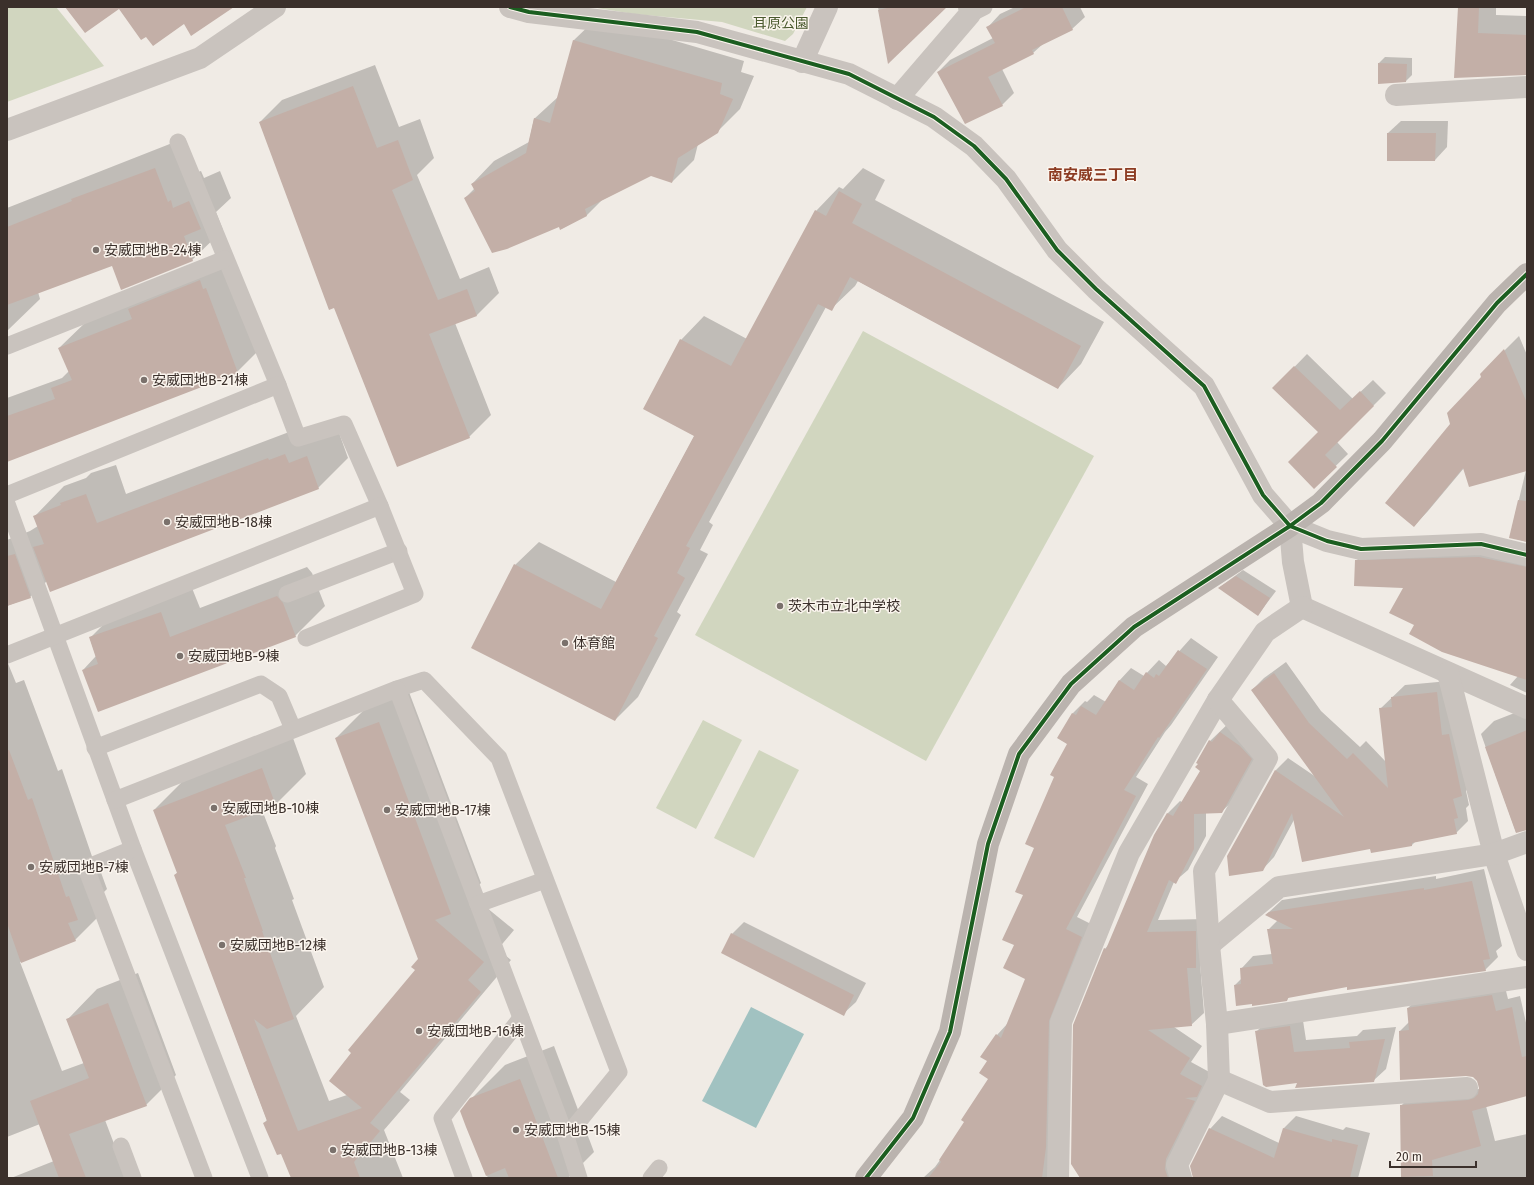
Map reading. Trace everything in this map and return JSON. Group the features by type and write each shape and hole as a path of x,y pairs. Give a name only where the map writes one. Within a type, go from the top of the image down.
{"street":[{"path":"7,130 200,58 275,7"},
{"path":"510,7 529,12 697,32 849,74 934,117 974,146 1006,179 1057,250 1096,289 1204,386 1263,495 1290,526 1327,541 1361,549 1481,544 1527,555"},
{"path":"802,62 827,7"},
{"path":"897,98 974,9"},
{"path":"1396,95 1527,87"},
{"path":"866,1178 913,1118 950,1032 988,844 1019,754 1070,684 1134,627 1290,526 1321,503 1382,441 1497,304 1527,274"},
{"path":"1290,526 1293,562 1302,607"},
{"path":"1302,607 1448,674 1527,708"},
{"path":"1058,1178 1062,1022 1129,854 1218,700 1265,632 1302,607"},
{"path":"1448,674 1494,854 1527,950"},
{"path":"1181,1178 1177,1165 1219,1080 1217,1024 1209,945 1204,871 1267,758 1218,700"},
{"path":"1209,945 1280,887 1494,854 1527,842"},
{"path":"1217,1024 1527,977"},
{"path":"1219,1080 1270,1102 1467,1088"}],"lane":[{"path":"178,142 278,385 298,438 344,424 399,551 415,594 306,638"},
{"path":"7,346 225,259"},
{"path":"7,495 278,385"},
{"path":"7,504 95,748 260,1178"},
{"path":"7,655 380,506"},
{"path":"288,594 399,551"},
{"path":"115,800 293,729 424,680 499,758 619,1072 566,1136"},
{"path":"95,748 261,684 279,696 293,729"},
{"path":"397,689 566,1136 578,1178"},
{"path":"133,849 86,868 204,1178"},
{"path":"478,904 545,880"},
{"path":"464,1178 442,1118 521,1018"},
{"path":"120,1146 133,1178"}],"green space":[{"path":"7,7 56,7 104,66 7,102"},
{"name":"耳原公園","path":"591,7 807,7 793,34 785,41 722,22 634,14"},
{"path":"863,331 1094,456 926,761 695,635"},
{"path":"703,720 742,740 696,829 656,808"},
{"path":"759,750 799,770 754,858 714,838"}],"water":[{"path":"751,1007 804,1034 756,1128 702,1101"}],"building":[{"path":"65,7 234,7 191,36 184,24 153,46 146,37 141,40 119,9 85,33"},
{"path":"891,7 947,7 888,64 878,10"},
{"path":"1026,7 1062,7 1073,30 1032,50 1034,54 988,77 1003,106 965,124 937,72 995,43 986,27"},
{"path":"1458,7 1479,7 1478,33 1527,35 1527,75 1454,78"},
{"path":"573,40 722,83 720,94 733,99 718,133 678,158 672,183 651,176 585,209 587,216 560,230 559,227 507,249 492,253 464,198 475,191 471,184 526,153 534,118 550,123"},
{"path":"1378,63 1407,64 1406,82 1378,84"},
{"path":"353,86 377,148 398,140 413,180 392,190 438,300 467,289 477,316 429,334 470,438 397,467 334,308 329,310 259,122"},
{"path":"1387,133 1436,133 1435,161 1387,161"},
{"path":"155,168 168,202 171,200 173,208 189,201 201,229 184,236 193,261 121,290 112,266 7,305 7,227 72,201 71,199"},
{"path":"839,191 862,204 852,223 1081,346 1058,389 850,277 832,311 818,304 686,546 690,548 677,573 685,578 654,636 658,638 615,721 471,648 514,564 601,609 694,436 643,409 680,339 731,366 815,210 826,216"},
{"path":"200,280 203,289 206,288 238,373 7,462 7,416 55,399 51,388 72,380 58,348 132,319 128,309"},
{"path":"1504,349 1527,403 1527,471 1469,487 1463,468 1414,527 1385,503 1450,424 1447,413 1481,377 1480,374"},
{"path":"1294,366 1340,410 1360,391 1374,406 1325,455 1337,467 1314,489 1288,462 1318,432 1272,388"},
{"name":"安威団地B-18棟","path":"285,454 289,463 307,456 319,489 50,592 33,547 44,544 33,516 61,505 60,503 86,494 97,523 268,458 269,460"},
{"path":"1518,500 1527,501 1527,542 1509,538"},
{"path":"15,554 31,598 7,606 7,556"},
{"path":"1479,557 1527,567 1527,680 1442,652 1409,634 1414,625 1389,613 1403,588 1354,586 1355,560"},
{"path":"1236,576 1270,598 1258,616 1218,588"},
{"name":"安威団地B-9棟","path":"277,596 283,603 296,637 98,712 82,670 98,664 89,637 161,612 170,637"},
{"path":"1178,650 1207,669 1159,738 1158,737 1124,790 1136,796 1066,929 1082,937 1049,1021 1046,1147 1042,1178 928,1178 941,1162 939,1160 964,1122 961,1120 988,1079 979,1073 987,1061 980,1057 996,1034 1001,1038 1025,979 1003,968 1014,945 1002,940 1023,895 1015,892 1034,848 1025,844 1054,777 1050,775 1067,744 1057,738 1072,713 1076,715 1081,706 1096,715 1119,680 1134,690 1146,672 1154,678 1156,674 1159,676"},
{"path":"1274,673 1309,723 1347,759 1353,753 1388,788 1379,708 1392,707 1391,697 1437,692 1442,735 1449,734 1462,796 1453,799 1458,818 1454,819 1457,834 1412,843 1412,846 1371,853 1370,849 1302,862 1292,813 1263,871 1229,876 1227,856 1275,770 1344,817 1251,690"},
{"path":"379,722 451,914 435,920 484,962 468,980 481,992 370,1123 380,1131 354,1162 360,1178 291,1178 281,1154 277,1155 263,1123 267,1121 174,875 177,873 153,810 262,768 276,806 225,825 246,878 244,878 294,1019 267,1029 254,1019 298,1131 362,1108 329,1081 351,1053 348,1050 415,970 411,967 418,959 335,738"},
{"path":"1527,730 1527,830 1516,833 1485,747"},
{"path":"1220,732 1240,746 1252,759 1222,813 1194,814 1194,849 1176,884 1169,880 1147,932 1196,931 1196,968 1187,968 1192,1026 1148,1030 1190,1058 1180,1074 1202,1086 1197,1097 1185,1098 1195,1101 1166,1159 1165,1169 1168,1178 1080,1178 1071,1164 1073,1025 1104,948 1106,949 1154,835 1167,813 1173,816 1200,771 1195,767 1198,764 1196,763 1209,740 1212,742"},
{"name":"安威団地B-7棟","path":"7,750 9,750 28,800 32,798 66,897 69,896 78,920 68,923 76,941 21,963 7,923"},
{"path":"1472,881 1490,959 1483,960 1486,971 1347,990 1347,987 1288,998 1287,1001 1252,1006 1252,1004 1236,1006 1234,985 1241,984 1240,968 1273,964 1267,929 1293,929 1265,915 1269,912 1424,888 1424,890"},
{"path":"731,933 854,995 844,1016 721,953"},
{"path":"1492,995 1496,1011 1512,1007 1522,1057 1527,1056 1527,1096 1472,1111 1481,1146 1432,1160 1433,1176 1401,1177 1400,1105 1468,1100 1474,1098 1478,1094 1479,1088 1477,1081 1473,1077 1466,1076 1400,1080 1399,1031 1409,1030 1407,1008"},
{"path":"108,1003 147,1106 69,1134 86,1178 59,1178 30,1101 89,1078 66,1019"},
{"path":"1290,1026 1294,1052 1350,1048 1349,1042 1385,1039 1374,1082 1295,1088 1297,1083 1266,1087 1263,1085 1255,1031"},
{"name":"安威団地B-15棟","path":"520,1079 558,1178 509,1178 505,1168 486,1176 466,1127 460,1111 470,1098"},
{"path":"1209,1128 1274,1158 1283,1128 1332,1142 1332,1139 1358,1145 1350,1178 1193,1178 1190,1166"}],"cycle path":[{"path":"510,7 529,12 697,32 849,74 934,117 974,146 1006,179 1057,250 1096,289 1204,386 1263,495 1290,526 1327,541 1361,549 1481,544 1527,555"},
{"path":"866,1178 913,1118 950,1032 988,844 1019,754 1071,684 1134,627 1290,526 1321,503 1382,441 1497,303 1527,274"}],"place":[{"name":"安威団地B-24棟","path":"96,250"},
{"name":"安威団地B-21棟","path":"144,380"},
{"name":"安威団地B-18棟","path":"167,522"},
{"name":"茨木市立北中学校","path":"780,606"},
{"name":"体育館","path":"565,643"},
{"name":"安威団地B-9棟","path":"180,656"},
{"name":"安威団地B-10棟","path":"214,808"},
{"name":"安威団地B-17棟","path":"387,810"},
{"name":"安威団地B-7棟","path":"31,867"},
{"name":"安威団地B-12棟","path":"222,945"},
{"name":"安威団地B-16棟","path":"419,1031"},
{"name":"安威団地B-15棟","path":"516,1130"},
{"name":"安威団地B-13棟","path":"333,1150"}],"district":[{"name":"南安威三丁目","path":"1093,175"}]}
